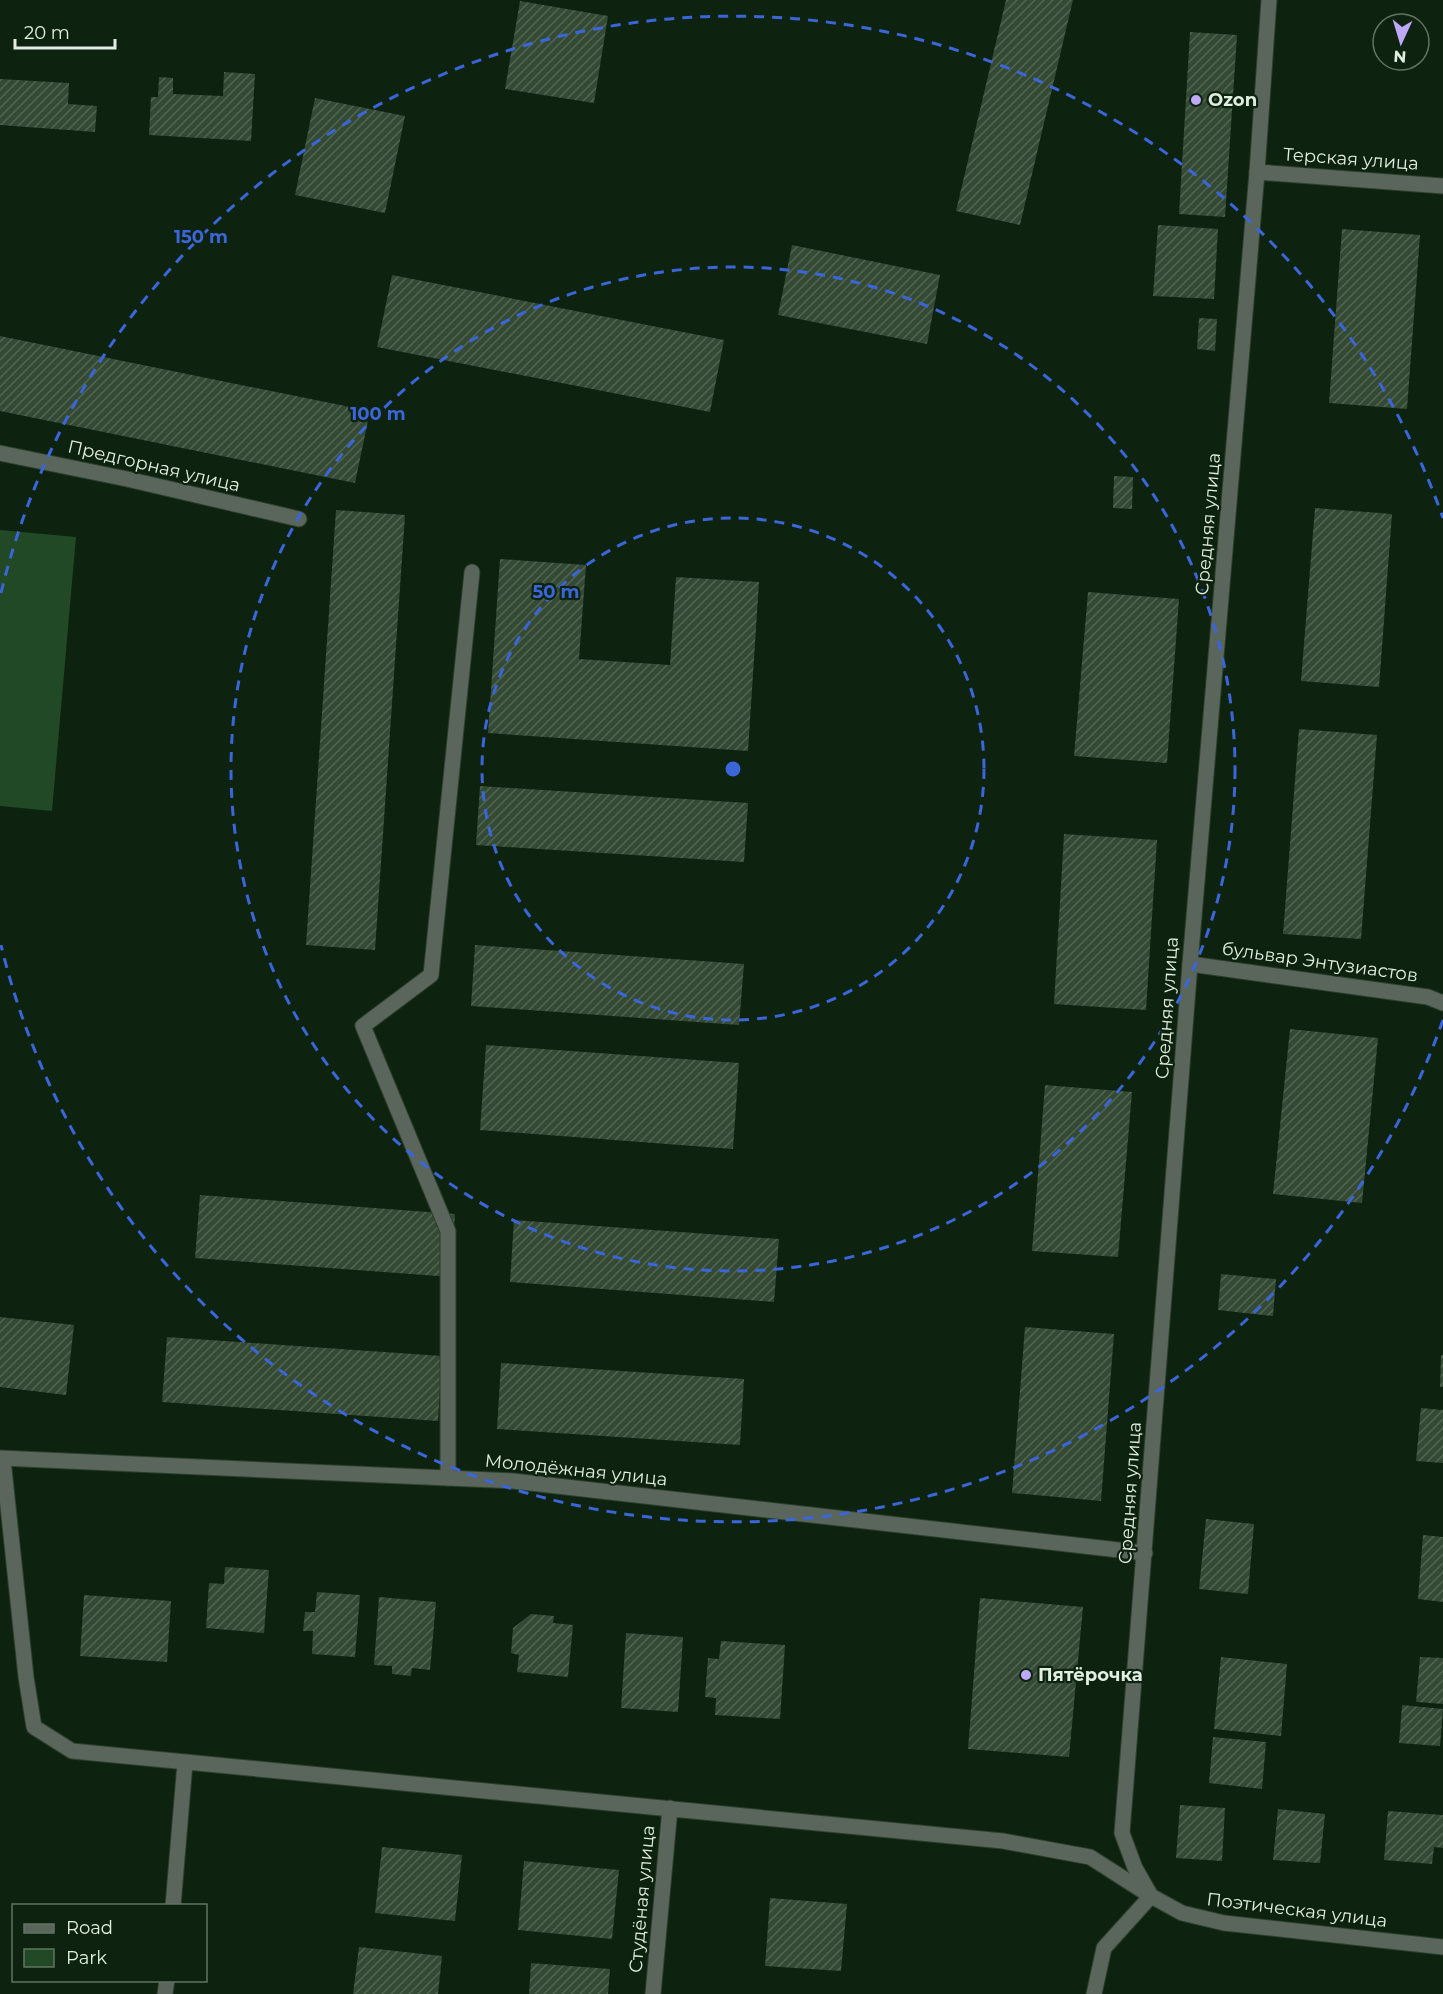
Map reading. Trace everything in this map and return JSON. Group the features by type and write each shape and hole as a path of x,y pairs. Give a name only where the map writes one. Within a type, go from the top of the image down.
{"street":[{"name":"Средняя улица","path":"1151,1896 1135,1868 1122,1833 1269,0"},
{"name":"Терская улица","path":"1257,172 1443,186"},
{"name":"Предгорная улица","path":"0,453 127,478 299,519"},
{"path":"448,1478 448,1231 363,1026 431,975 472,572"},
{"name":"бульвар Энтузиастов","path":"1190,964 1428,997 1443,1003"},
{"name":"Молодёжная улица","path":"2,1458 513,1481 1145,1553"},
{"name":"Поэтическая улица","path":"2,1458 34,1727 72,1751 1003,1841 1090,1857 1182,1913 1224,1923 1443,1947"},
{"path":"173,1904 185,1763"},
{"name":"Студёная улица","path":"653,1994 670,1808"},
{"path":"1094,1994 1104,1948 1151,1896"}],"green space":[{"path":"0,530 76,537 52,811 0,806"}],"building":[{"path":"1006,0 1073,0 1020,225 956,211"},
{"path":"520,1 608,16 594,103 505,89"},
{"path":"1190,32 1237,35 1225,217 1179,214"},
{"path":"224,72 255,74 251,141 149,135 151,97 158,97 159,77 173,78 173,94 223,96"},
{"path":"0,79 69,83 68,104 97,106 95,132 0,125"},
{"path":"315,98 405,116 385,213 295,195"},
{"path":"1158,225 1218,229 1214,299 1153,296"},
{"path":"1342,229 1420,235 1407,409 1329,403"},
{"path":"792,245 940,275 927,344 778,315"},
{"path":"392,275 724,340 710,412 377,347"},
{"path":"1199,318 1217,319 1215,351 1197,349"},
{"path":"0,336 370,411 355,483 0,411"},
{"path":"1114,476 1133,477 1132,509 1113,508"},
{"path":"1315,508 1392,514 1379,687 1301,681"},
{"path":"336,510 405,515 375,950 306,945"},
{"path":"500,559 586,565 579,659 670,665 676,577 759,582 748,751 488,733"},
{"path":"1088,592 1179,599 1167,763 1074,756"},
{"path":"1299,729 1377,735 1361,939 1283,934"},
{"path":"480,786 748,803 744,862 476,845"},
{"path":"1064,834 1157,840 1146,1010 1054,1004"},
{"path":"475,945 744,964 739,1025 471,1006"},
{"path":"1290,1029 1378,1038 1362,1203 1273,1194"},
{"path":"486,1045 739,1063 733,1149 480,1130"},
{"path":"1045,1085 1132,1092 1118,1257 1032,1251"},
{"path":"200,1195 455,1214 451,1277 195,1258"},
{"path":"514,1220 779,1239 774,1302 510,1282"},
{"path":"1221,1274 1276,1279 1273,1316 1218,1310"},
{"path":"0,1317 74,1325 66,1395 0,1387"},
{"path":"1025,1327 1114,1334 1101,1501 1012,1493"},
{"path":"167,1337 442,1356 438,1421 162,1402"},
{"path":"1441,1355 1443,1355 1443,1387 1440,1387"},
{"path":"501,1363 744,1379 740,1445 497,1429"},
{"path":"1421,1408 1443,1410 1443,1463 1416,1461"},
{"path":"1206,1519 1254,1524 1248,1594 1199,1589"},
{"path":"1423,1535 1443,1537 1443,1602 1418,1599"},
{"path":"225,1567 269,1570 264,1633 206,1628 209,1583 224,1584"},
{"path":"317,1592 360,1595 355,1657 312,1654 313,1631 303,1631 305,1612 315,1612"},
{"path":"84,1595 171,1601 167,1662 80,1656"},
{"path":"379,1597 436,1602 430,1670 412,1668 411,1676 392,1674 392,1666 374,1665"},
{"path":"980,1598 1083,1607 1069,1757 968,1749"},
{"path":"531,1614 554,1616 553,1623 573,1625 568,1677 517,1672 519,1655 511,1653 513,1628"},
{"path":"626,1633 683,1637 678,1712 621,1708"},
{"path":"721,1641 785,1645 780,1719 715,1715 716,1698 705,1697 708,1658 719,1659"},
{"path":"1221,1657 1287,1664 1281,1736 1214,1729"},
{"path":"1420,1657 1443,1658 1443,1704 1416,1702"},
{"path":"1402,1705 1443,1709 1440,1746 1399,1743"},
{"path":"1213,1737 1266,1742 1262,1789 1209,1783"},
{"path":"1180,1805 1225,1808 1222,1861 1176,1858"},
{"path":"1278,1809 1325,1814 1320,1863 1273,1860"},
{"path":"1388,1811 1443,1815 1443,1848 1434,1847 1432,1864 1384,1860"},
{"path":"382,1847 462,1855 455,1921 375,1913"},
{"path":"524,1861 619,1870 612,1939 518,1930"},
{"path":"770,1898 847,1904 841,1971 765,1966"},
{"path":"359,1947 442,1956 438,1994 353,1994"},
{"path":"531,1963 610,1969 608,1994 529,1994"}],"place":[{"name":"Ozon","path":"1196,100"},
{"name":"Пятёрочка","path":"1026,1675"}]}
